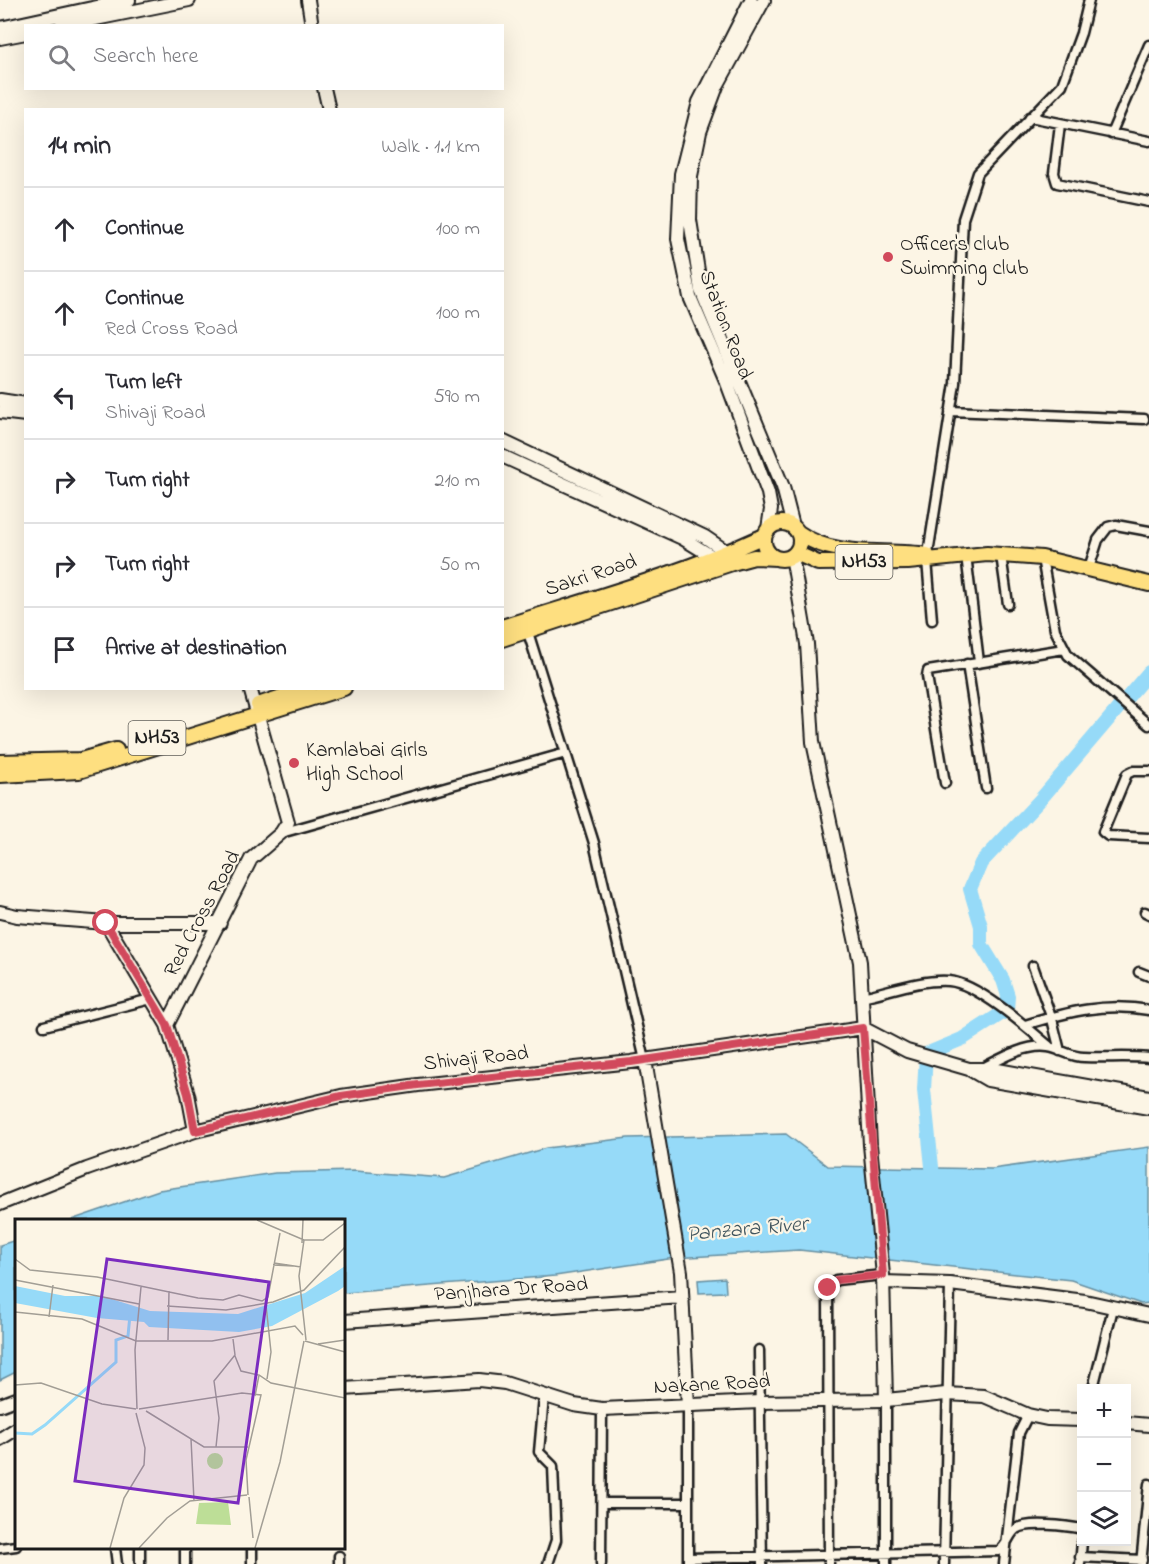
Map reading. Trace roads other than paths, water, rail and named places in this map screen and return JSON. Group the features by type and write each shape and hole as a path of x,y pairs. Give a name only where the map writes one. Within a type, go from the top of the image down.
{"main road":[{"path":"504,638 526,625 732,563 754,557 776,558 794,554 800,544 796,530 780,523 766,532 766,549 776,558"},
{"name":"NH53","path":"796,530 826,548 906,551 930,557"},
{"name":"Sakri Road","path":"504,627 526,625 727,552 766,532"},
{"name":"NH53","path":"794,554 818,563 930,557"},
{"path":"930,557 1001,555 1042,558 1089,568 1149,585"},
{"name":"NH53","path":"0,762 81,760 256,710 304,690"},
{"path":"0,775 79,771 256,710 336,690"}],"street":[{"path":"0,28 129,0"},
{"path":"71,24 189,0"},
{"path":"308,0 312,24"},
{"name":"Station Road","path":"751,0 713,84 700,132 691,177 693,252 701,290 783,487 796,530"},
{"name":"Station Road","path":"764,0 713,84 699,102 681,174 678,243 690,297 727,383 768,493 771,509 766,532"},
{"path":"932,620 930,557 955,383 963,219 978,173 1062,85 1081,33 1089,0"},
{"path":"0,38 24,33"},
{"path":"1111,134 1149,45"},
{"path":"324,90 328,108"},
{"path":"1030,117 1149,141"},
{"path":"1060,124 1054,173 1057,183 1149,202"},
{"path":"0,400 24,404"},
{"path":"950,411 1144,419"},
{"path":"0,412 24,415"},
{"path":"504,442 705,537 727,552"},
{"path":"504,457 682,538 713,557"},
{"path":"1089,568 1098,540 1108,527 1116,525 1149,531"},
{"path":"794,554 807,644 813,742 856,939 862,997 883,1274 886,1559"},
{"path":"966,555 979,662"},
{"path":"1001,555 1008,604"},
{"path":"1042,558 1055,630 1064,649 1096,682 1149,725"},
{"path":"526,625 594,843 646,1066 681,1272 688,1406 688,1561 886,1559 914,1554 999,1551 1005,1547 1011,1534 1020,1527 1077,1529"},
{"path":"945,783 927,673 932,669 1064,649"},
{"path":"967,664 986,788"},
{"path":"251,690 287,818 286,828 281,833"},
{"path":"281,833 566,753"},
{"path":"1149,771 1133,771 1127,774 1103,832 1108,836 1149,838"},
{"name":"Red Cross Road","path":"167,1025 251,859 281,833"},
{"path":"0,912 17,916 106,923 220,923"},
{"path":"106,923 167,1025 188,1094 195,1131"},
{"path":"1033,966 1060,1051"},
{"path":"1139,972 1149,976"},
{"path":"862,997 951,981 965,986 1023,1023 1050,1047 1060,1051 1085,1057 1149,1058"},
{"path":"44,1026 152,999"},
{"path":"1023,1023 1103,1006 1149,1010"},
{"path":"863,1028 907,1051 969,1069 988,1080 1149,1108"},
{"name":"Shivaji Road","path":"0,1204 87,1169 195,1131 341,1096 418,1085 646,1066 863,1028"},
{"path":"982,1068 1025,1049 1050,1047"},
{"path":"969,1069 982,1068 1149,1097"},
{"path":"829,1560 830,1283 836,1280 883,1274 1085,1301 1149,1315"},
{"path":"944,1564 950,1284"},
{"name":"Panjhara Dr Road","path":"345,1321 682,1297"},
{"path":"1094,1384 1113,1308"},
{"path":"759,1350 762,1560"},
{"name":"Nakane Road","path":"345,1389 479,1380 505,1383 544,1397 602,1409 760,1402 886,1400 946,1394 984,1396 1028,1415 1047,1419 1077,1420"},
{"path":"544,1397 538,1452 553,1466 556,1539 548,1564"},
{"path":"601,1564 602,1409"},
{"path":"1004,1564 1019,1433 1028,1415"},
{"path":"1131,1423 1148,1422"},
{"path":"0,1438 15,1430"},
{"path":"1082,1546 1080,1561 1141,1562 1147,1530 1149,1484"},
{"path":"602,1503 688,1503"},
{"path":"0,1548 15,1546"},
{"path":"115,1549 117,1564"},
{"path":"914,1554 914,1564"}],"water":[{"name":"Panzara River","path":"786,1134 828,1166 992,1169 1149,1147 1149,1303 1141,1304 1071,1280 799,1250 675,1258 555,1276 345,1293 345,1219 74,1219 159,1190 275,1173 355,1171 444,1178 546,1148 628,1138"},
{"path":"15,1240 15,1372 0,1380 0,1245"},
{"path":"725,1278 726,1292 699,1293 698,1280"}],"waterway":[{"path":"934,1186 924,1090 926,1054 962,1039 1007,1010 1008,996 1003,980 981,944 981,926 970,889 981,863 1040,800 1149,672"}],"place":[{"name":"Officer's club Swimming club","path":"888,257"},
{"name":"Kamlabai Girls High School","path":"294,763"}]}
